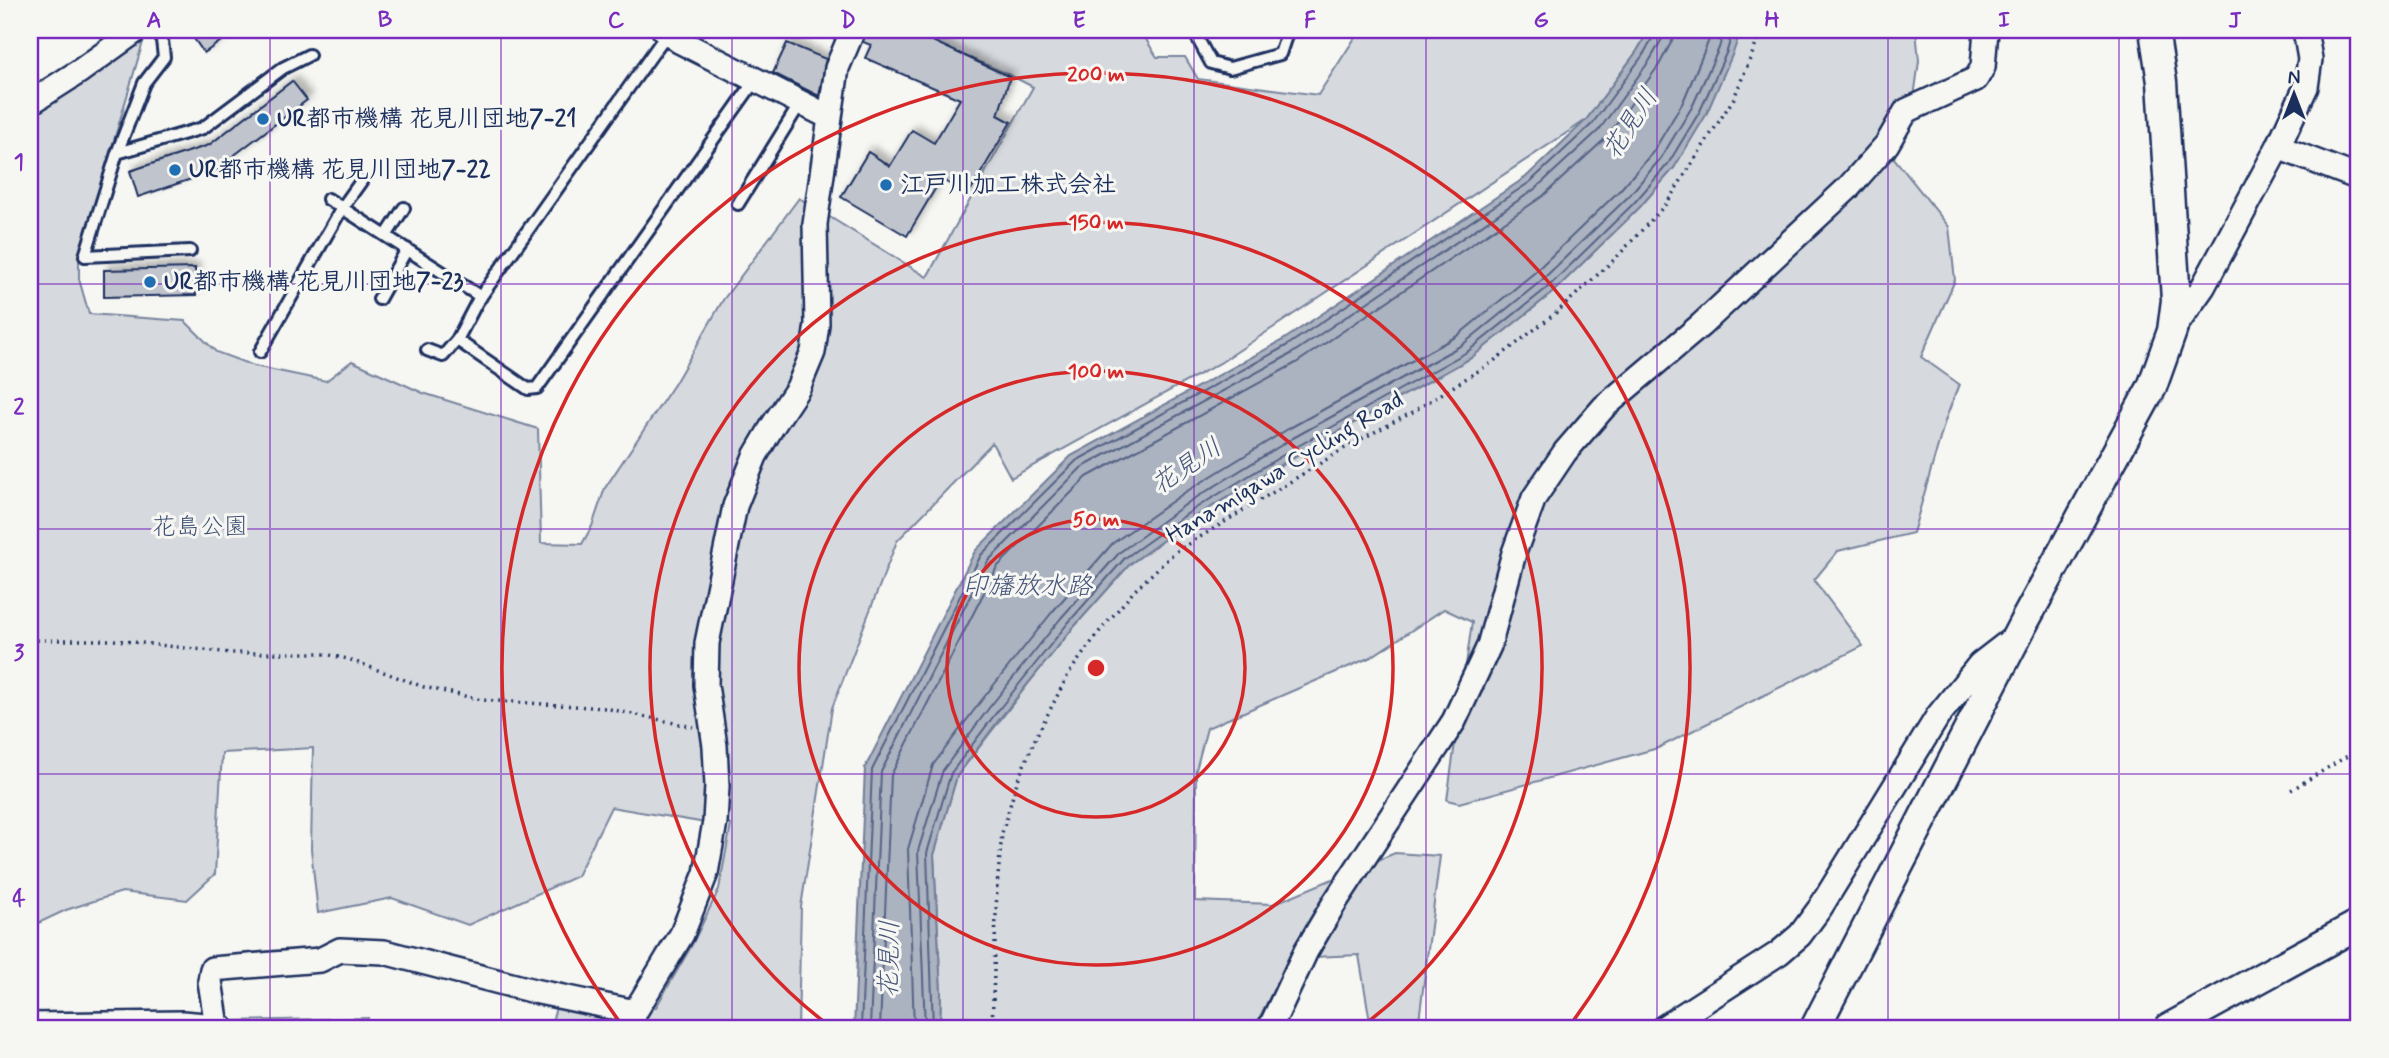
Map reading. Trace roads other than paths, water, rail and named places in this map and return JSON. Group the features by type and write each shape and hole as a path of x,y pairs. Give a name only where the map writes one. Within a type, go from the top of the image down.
{"street":[{"path":"30,103 136,30"},
{"path":"30,1025 182,1023 220,1027 210,981 212,969 320,960 340,950 384,953 534,991 633,1020 682,934 706,873 715,822 717,786 706,685 707,643 735,506 755,456 798,388 813,352 817,324 815,224 837,68 853,30"},
{"path":"1269,1028 1306,951 1335,902 1454,721 1489,646 1514,553 1534,498 1565,452 1604,407 1702,325 1848,188 1887,144 1906,111 1976,79 1983,67 1986,30"},
{"path":"1815,1028 2017,636 2152,387 2172,331 2176,300 2162,82 2154,30"},
{"path":"2172,331 2203,287 2278,147 2306,87 2310,59 2305,30"},
{"path":"666,31 679,41 829,117"},
{"path":"2278,147 2359,178"},
{"path":"1663,1028 1779,953 1800,935 1820,908 1938,716 1980,664 2017,636"},
{"path":"2169,1028 2359,924"}],"lane":[{"path":"1194,31 1211,64 1230,68 1280,54 1289,30"},
{"path":"161,31 164,57 144,83 117,153 85,256 190,251"},
{"path":"427,350 443,356 457,340 481,297 666,31"},
{"path":"117,153 203,128 283,68 309,55"},
{"path":"457,340 528,389 537,387 756,79"},
{"path":"738,204 801,102"},
{"path":"260,352 342,208 362,180"},
{"path":"328,199 481,297"},
{"path":"386,236 404,208"},
{"path":"379,299 407,249"}],"water":[{"name":"印旛放水路","path":"1649,30 1741,30 1706,115 1674,168 1639,208 1552,293 1471,358 1301,452 1198,515 1130,564 1073,628 957,776 934,855 941,993 940,1028 854,1028 865,768 975,551 1071,456 1283,340 1526,177 1586,120 1637,51"}],"place":[{"name":"UR都市機構 花見川団地7-21","path":"263,119"},
{"name":"UR都市機構 花見川団地7-22","path":"175,170"},
{"name":"江戸川加工株式会社","path":"886,185"},
{"name":"UR都市機構 花見川団地7-23","path":"150,282"}],"water label":[{"name":"花見川","path":"1631,124"},
{"name":"花見川","path":"1187,467"},
{"name":"花見川","path":"890,959"}],"park label":[{"name":"花島公園","path":"200,527"}]}
